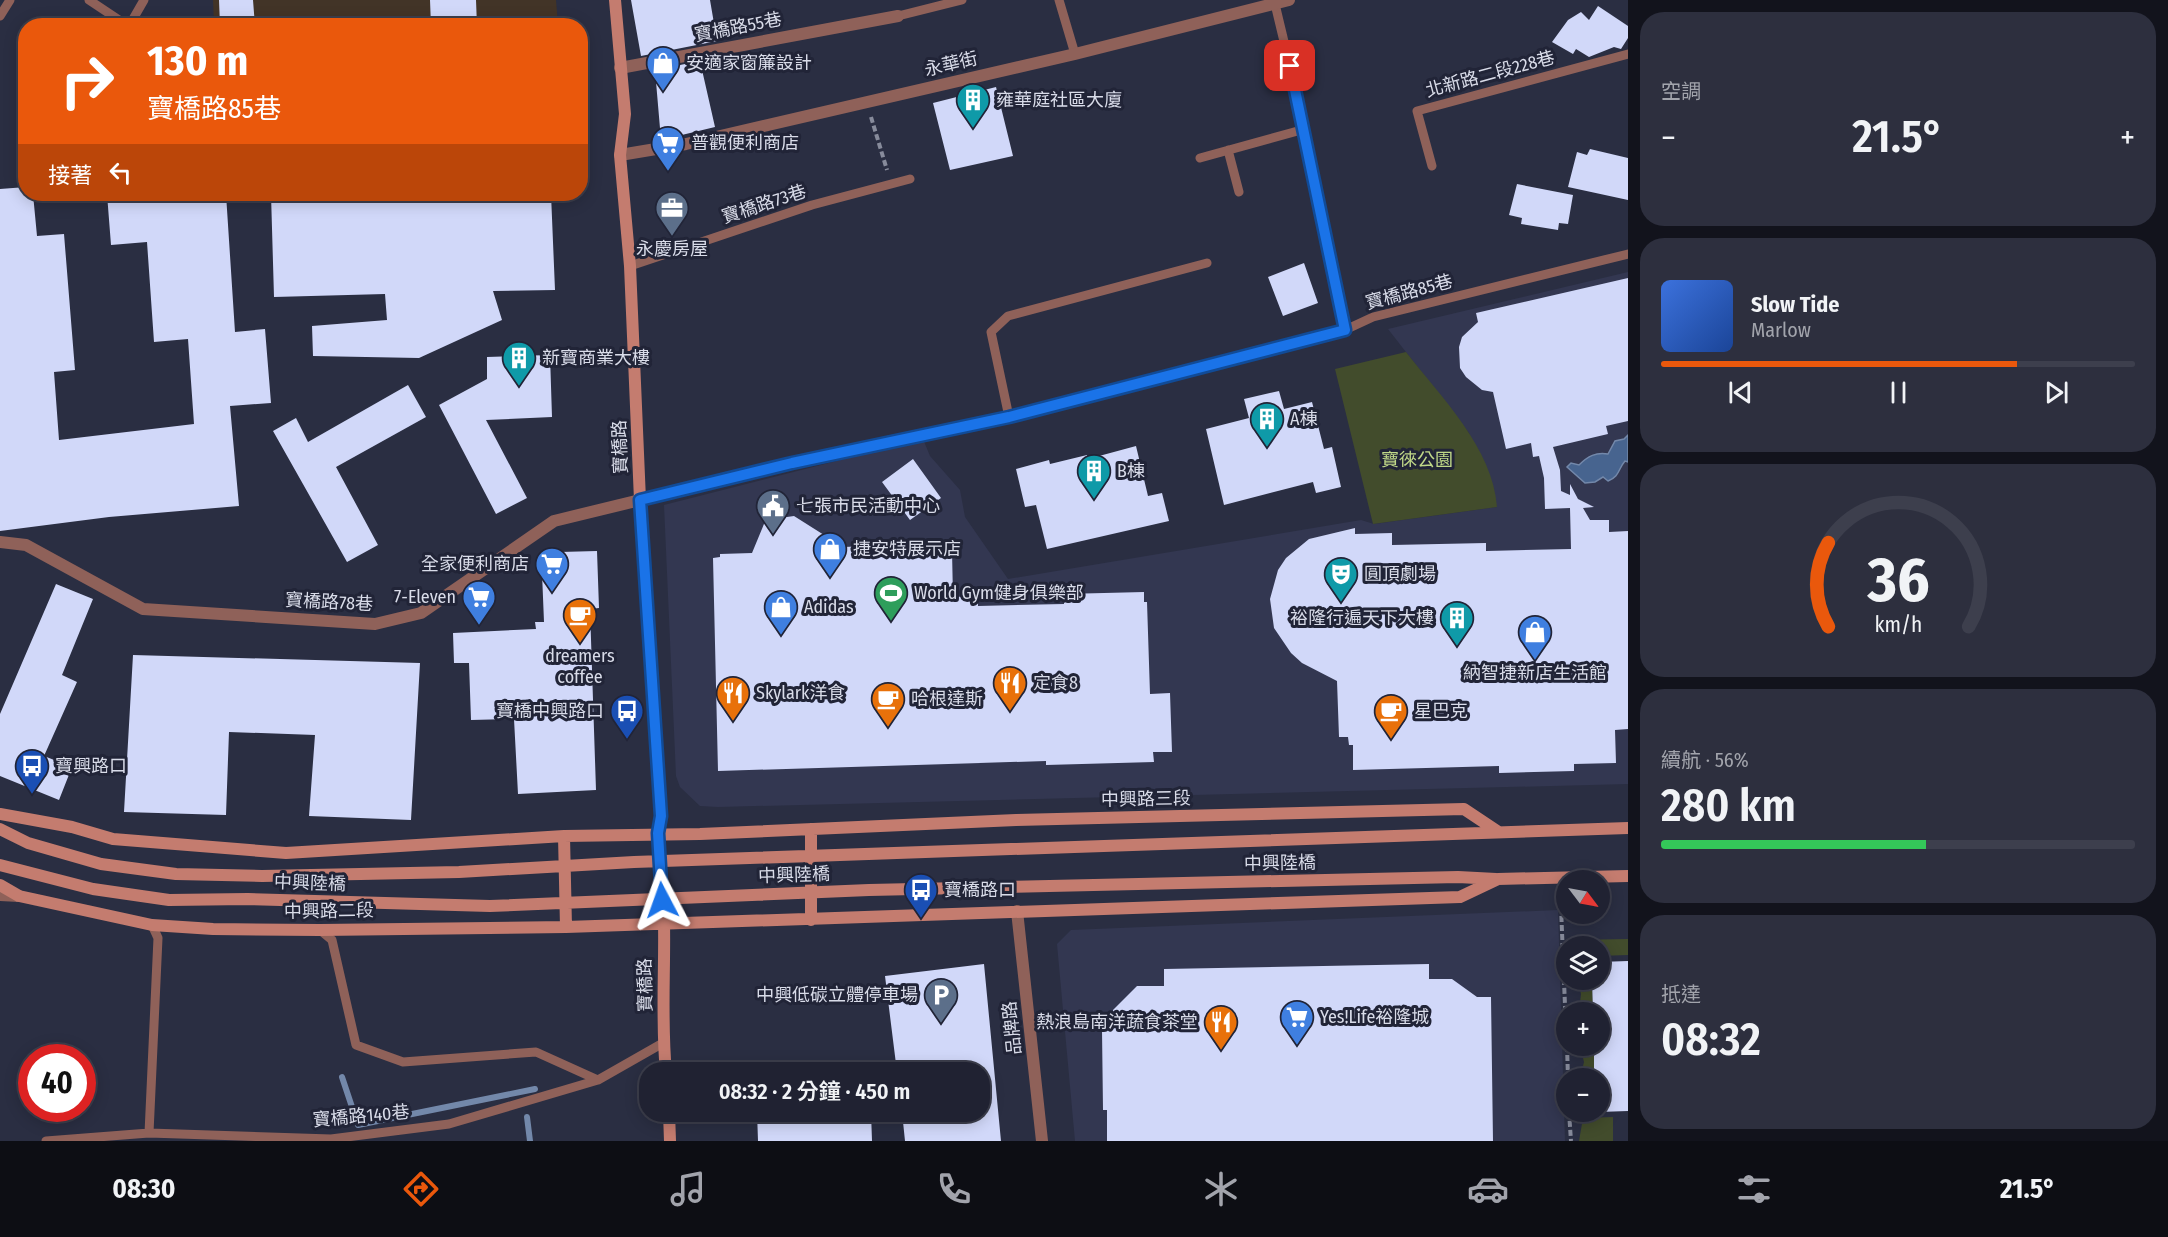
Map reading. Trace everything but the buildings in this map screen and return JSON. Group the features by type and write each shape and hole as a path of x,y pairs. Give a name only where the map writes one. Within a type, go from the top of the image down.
{"street":[{"name":"寶橋路","path":"615,0 625,114 620,155 630,266 640,500 661,816 658,833 664,923 663,1043 665,1062"},
{"name":"永華街","path":"620,155 686,144 1075,54 1289,0"},
{"name":"寶橋路55巷","path":"620,68 898,16"},
{"name":"寶橋路78巷","path":"0,542 26,545 144,609 375,624 421,613 554,521 640,500"},
{"name":"中興路三段","path":"658,833 1016,820 1464,809 1497,831"},
{"path":"0,814 72,827 113,840 286,853 564,836 658,833"},
{"path":"1497,831 1628,828"},
{"name":"中興陸橋","path":"0,829 28,843 101,864 187,875 262,876 345,872 459,872 634,862 1497,831"},
{"path":"811,829 811,920"},
{"path":"564,836 566,927"},
{"name":"中興陸橋","path":"0,865 93,889 169,900 248,899 490,906 869,890 1458,877 1498,879"},
{"path":"664,923 811,920 1460,897 1498,879 1628,876"},
{"name":"中興路二段","path":"0,885 19,896 152,925 213,929 566,927 664,923"},
{"path":"0,895 19,896"},
{"name":"品牌路","path":"1017,911 1042,1141"},
{"path":"669,1122 670,1141"}],"lane":[{"path":"0,16 10,0"},
{"path":"89,0 116,18"},
{"path":"133,18 144,0"},
{"path":"898,16 962,0"},
{"path":"1059,0 1075,54"},
{"path":"1275,4 1305,129 1345,330"},
{"name":"北新路二段228巷","path":"1432,166 1417,111 1628,54"},
{"path":"1200,158 1305,129"},
{"path":"1228,150 1239,192"},
{"name":"寶橋路73巷","path":"630,266 812,205 910,179"},
{"name":"寶橋路85巷","path":"640,500 792,463 1009,417 1345,330 1373,316 1628,254"},
{"path":"1009,417 991,332 1008,316 1207,263"},
{"path":"149,1133 158,938 152,925"},
{"path":"320,930 332,940 356,1045 403,1062 536,1052 598,1080"},
{"name":"寶橋路140巷","path":"46,1141 149,1133 331,1139 449,1124 598,1080 663,1043"}],"path":[{"path":"866,102 891,185"},
{"path":"1562,924 1565,1002"},
{"path":"1570,1122 1571,1141"}],"shaded area":[{"path":"213,0 556,0 557,18 214,18"},
{"path":"1628,272 1628,784 718,807 700,806 680,787 676,776 664,505 923,439 930,456 960,490 965,517 1008,579 1361,520 1374,524 1497,507 1469,433 1388,329"},
{"path":"1628,435 1628,462 1625,461 1612,479 1608,481 1603,477 1595,482 1585,483 1567,467 1571,463 1579,465 1596,454 1608,454 1615,441 1624,439"},
{"name":"Yes!Life裕隆城","path":"1556,910 1559,936 1556,936 1556,990 1560,990 1561,1002 1556,1002 1556,1056 1562,1056 1563,1068 1556,1068 1556,1122 1564,1122 1565,1141 1075,1141 1057,944 1071,930"}],"green space":[{"name":"寶徠公園","path":"1406,352 1449,405 1476,444 1493,485 1497,507 1373,524 1335,369"},
{"path":"1610,939 1628,939 1628,955 1610,956"},
{"path":"1580,990 1592,990 1593,1002 1580,1002"},
{"path":"1582,1056 1594,1056 1594,1068 1582,1068"},
{"path":"1610,1117 1613,1117 1613,1141 1579,1141 1582,1122 1610,1122"}],"waterway":[{"path":"342,1077 358,1125 535,1089"},
{"path":"527,1117 530,1141"}],"place":[{"name":"安適家窗簾設計","path":"663,92"},
{"name":"雍華庭社區大廈","path":"973,129"},
{"name":"普觀便利商店","path":"668,172"},
{"name":"永慶房屋","path":"672,237"},
{"name":"新寶商業大樓","path":"519,387"},
{"name":"A棟","path":"1267,448"},
{"name":"B棟","path":"1094,500"},
{"name":"七張市民活動中心","path":"773,535"},
{"name":"捷安特展示店","path":"830,578"},
{"name":"全家便利商店","path":"552,593"},
{"name":"圓頂劇場","path":"1341,603"},
{"name":"World Gym健身俱樂部","path":"891,622"},
{"name":"7-Eleven","path":"479,626"},
{"name":"Adidas","path":"781,636"},
{"name":"dreamers coffee","path":"580,644"},
{"name":"裕隆行遍天下大樓","path":"1457,647"},
{"name":"納智捷新店生活館","path":"1535,661"},
{"name":"定食8","path":"1010,712"},
{"name":"Skylark洋食","path":"733,722"},
{"name":"哈根達斯","path":"888,728"},
{"name":"寶橋中興路口","path":"627,740"},
{"name":"星巴克","path":"1391,740"},
{"name":"寶興路口","path":"32,795"},
{"name":"寶橋路口","path":"921,919"},
{"name":"中興低碳立體停車場","path":"941,1024"},
{"name":"Yes!Life裕隆城","path":"1297,1046"},
{"name":"熱浪島南洋蔬食茶堂","path":"1221,1051"}],"route":[{"path":"662,900 658,833 661,816 640,500 792,463 1009,417 1345,330 1305,129 1290,66"}]}
